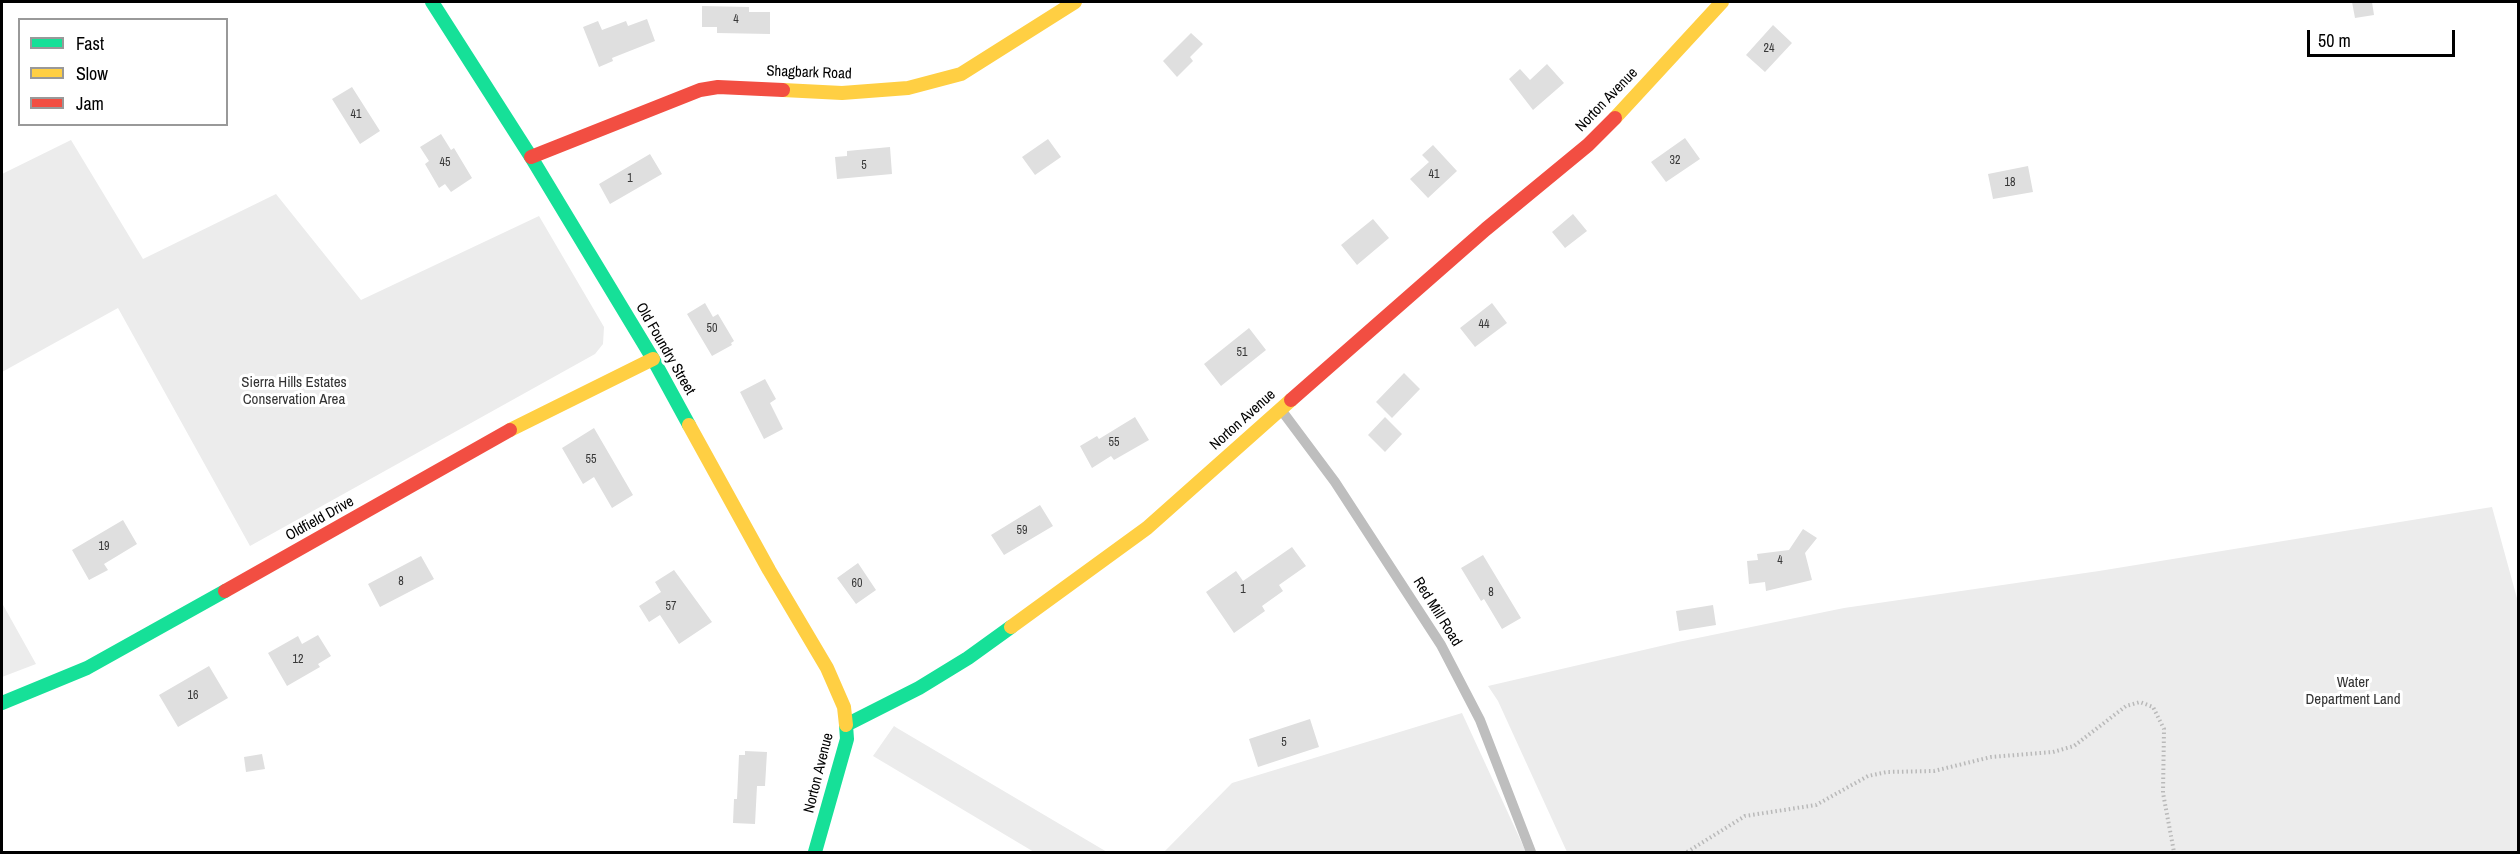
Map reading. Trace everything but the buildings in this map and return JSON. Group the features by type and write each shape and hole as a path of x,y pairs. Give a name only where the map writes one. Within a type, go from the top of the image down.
{"street":[{"name":"Old Foundry Street","path":"432,2 531,157 653,360 769,570 827,668 844,707 846,724"},
{"name":"Shagbark Road","path":"531,157 700,90 738,87 842,93 908,88 961,74 1075,2"},
{"name":"Norton Avenue","path":"815,852 847,739 846,724 919,688 968,658 1147,528 1486,229 1588,145 1722,2"},
{"name":"Oldfield Drive","path":"2,703 87,668 502,434 653,360"}],"lane":[{"name":"Red Mill Road","path":"1280,409 1335,482 1446,653 1480,720 1532,852"}],"path":[{"path":"1687,852 1745,816 1816,805 1868,776 1887,772 1934,771 1991,757 2053,752 2074,746 2126,706 2140,702 2153,707 2164,729 2163,794 2174,852"}],"green space":[{"name":"Sierra Hills Estates Conservation Area","path":"71,140 143,259 276,194 361,300 539,216 604,327 603,344 595,354 250,546 118,308 2,372 2,174"},
{"name":"Water Department Land","path":"2492,507 2518,602 2518,852 1567,852 1498,701 1488,686 1678,642 1844,608 2099,571"},
{"path":"2,603 36,664 2,677"},
{"path":"1462,713 1526,852 1164,852 1232,783"},
{"path":"894,726 1107,852 1034,852 873,756"}],"traffic: fast":[{"path":"432,2 531,157 653,359 689,425"},
{"path":"2,703 87,668 225,591"},
{"path":"815,852 847,739 846,725 919,688 968,658 1011,627"}],"traffic: slow":[{"path":"783,90 842,93 908,88 961,74 1075,2"},
{"path":"1615,118 1722,2"},
{"path":"510,430 653,359"},
{"path":"1011,627 1147,528 1291,400"},
{"path":"689,425 769,570 827,668 844,707 846,725"}],"traffic: jam":[{"path":"531,157 700,90 718,87 783,90"},
{"path":"1291,400 1486,229 1588,145 1615,118"},
{"path":"225,591 510,430"}]}
